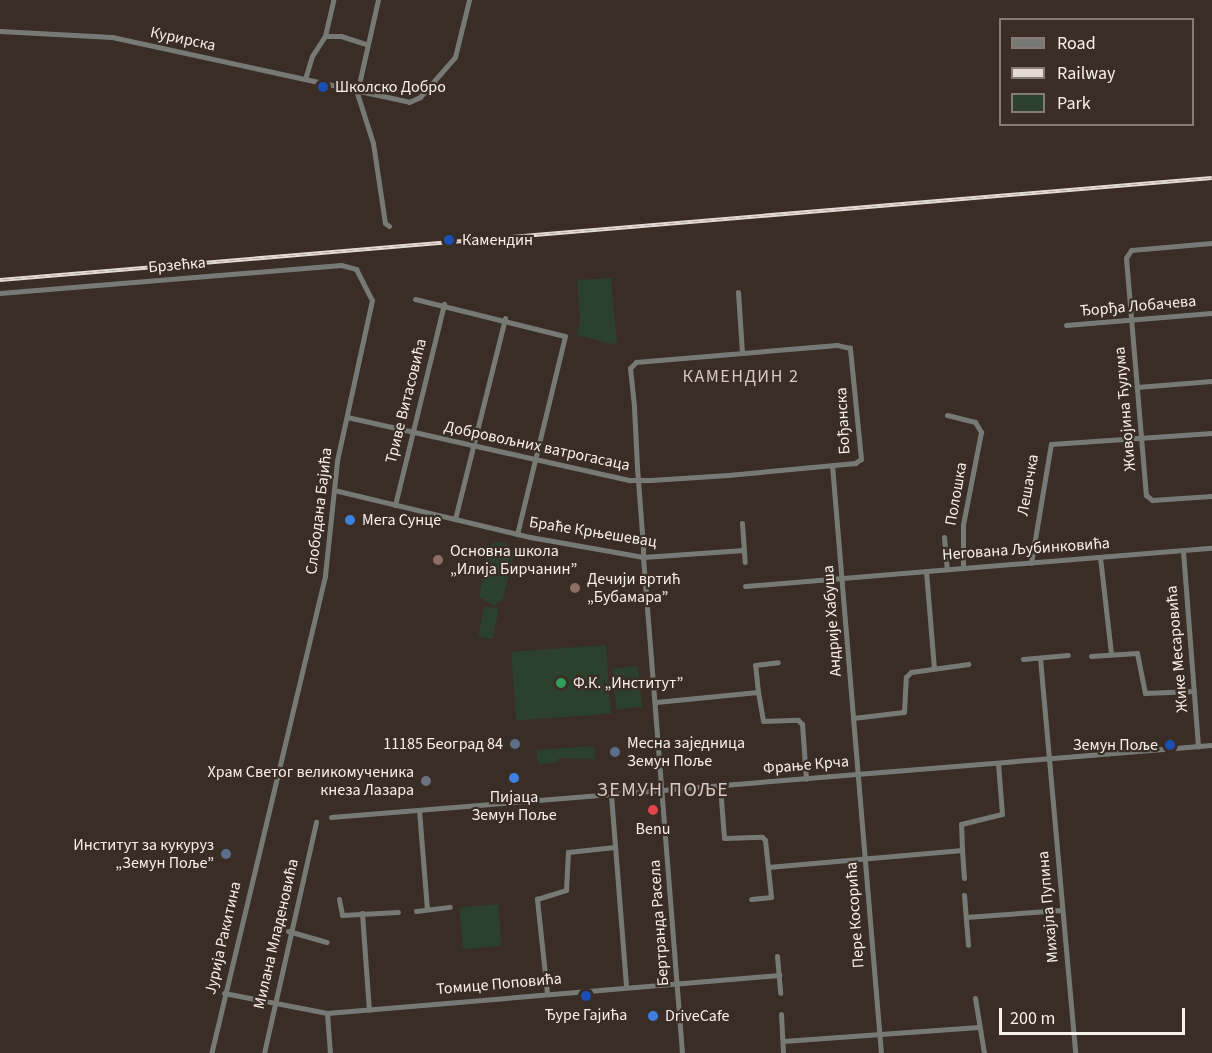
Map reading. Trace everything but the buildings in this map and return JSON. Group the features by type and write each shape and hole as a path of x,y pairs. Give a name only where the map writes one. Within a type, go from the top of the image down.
{"street":[{"path":"305,79 312,56 325,36 333,0"},
{"path":"378,0 357,93 373,143 385,223 388,226"},
{"name":"Курирска","path":"0,31 100,35 305,79 357,93 409,102 416,100 455,57 469,0"},
{"path":"325,36 341,36 368,45"},
{"name":"Живојина Ћулума","path":"1212,243 1127,252 1141,439 1148,497 1212,496"},
{"name":"Брзећка","path":"0,293 331,265 356,269"},
{"name":"Слободана Бајића","path":"262,829 325,576 334,490 347,417 373,306 366,283 356,269"},
{"path":"738,292 742,353"},
{"path":"416,299 505,318 565,336 517,534"},
{"name":"Триве Витасовића","path":"395,505 444,304"},
{"name":"Ђорђа Лобачева","path":"1066,325 1212,313"},
{"path":"455,519 505,318"},
{"name":"Бођанска","path":"742,353 837,345 847,346 852,352 861,459 832,465"},
{"name":"Бертранда Расела","path":"682,1053 630,365 742,353"},
{"path":"1137,387 1212,381"},
{"name":"Полошка","path":"947,415 979,426 981,436 963,525 963,567"},
{"name":"Добровољних ватрогасаца","path":"347,417 535,462 638,480 832,465"},
{"path":"1141,439 1212,433"},
{"name":"Лешачка","path":"1030,563 1048,448 1057,442 1141,439"},
{"name":"Андрије Хабуша","path":"832,465 858,774"},
{"name":"Браће Крњешевац","path":"334,490 517,534 643,557 744,550"},
{"path":"742,523 745,562"},
{"path":"944,537 946,569"},
{"name":"Негована Љубинковића","path":"745,586 1212,548"},
{"name":"Жике Месаровића","path":"1183,551 1198,746"},
{"path":"1100,557 1111,654"},
{"path":"926,571 934,668"},
{"path":"1023,659 1068,655"},
{"path":"1091,656 1139,655 1145,693 1194,691"},
{"name":"Михајла Пупина","path":"1040,658 1075,1053"},
{"path":"777,662 755,665 763,722 798,720 802,724 806,779"},
{"path":"853,718 904,712 907,675 934,668 968,664"},
{"path":"656,702 758,692"},
{"name":"Фрање Крча","path":"331,817 1212,745"},
{"path":"964,878 962,824 1002,814 998,763"},
{"name":"Пере Косорића","path":"858,774 881,1053"},
{"path":"720,786 723,836 726,839 762,837 771,897 751,899"},
{"path":"611,795 626,987"},
{"path":"419,810 427,909"},
{"name":"Милана Младеновића","path":"264,1053 288,931 316,822"},
{"name":"Јурија Ракитина","path":"211,1053 262,829"},
{"path":"547,993 537,899 566,890 568,852 615,847"},
{"path":"768,867 865,861 962,850"},
{"path":"964,896 968,945"},
{"path":"339,899 342,915 398,912"},
{"path":"416,911 450,907"},
{"path":"966,917 1062,910"},
{"path":"362,913 369,1010"},
{"path":"288,931 326,942"},
{"path":"777,957 780,993"},
{"name":"Томице Поповића","path":"224,993 327,1013 779,975"},
{"path":"975,998 984,1053"},
{"path":"327,1013 330,1053"},
{"path":"781,1014 783,1053"},
{"path":"783,1041 978,1027"}],"green space":[{"path":"611,278 617,345 576,335 580,323 577,280"},
{"path":"495,542 505,542 514,553 503,599 494,606 479,597 488,549"},
{"path":"484,606 499,609 493,639 478,636"},
{"name":"Ф.К. „Институт”","path":"606,645 611,714 516,720 511,652"},
{"path":"638,666 642,707 616,709 612,669"},
{"path":"594,746 595,759 559,758 558,762 538,765 536,750"},
{"path":"498,904 502,946 463,949 459,907"}],"railway":[{"path":"0,280 1212,178"}],"place":[{"name":"Школско Добро","path":"323,87"},
{"name":"Камендин","path":"449,240"},
{"name":"Мега Сунце","path":"350,520"},
{"name":"Основна школа „Илија Бирчанин”","path":"438,560"},
{"name":"Дечији вртић „Бубамара”","path":"575,588"},
{"name":"Ф.К. „Институт”","path":"561,683"},
{"name":"11185 Београд 84","path":"515,744"},
{"name":"Земун Поље","path":"1170,745"},
{"name":"Месна заједница Земун Поље","path":"615,752"},
{"name":"Пијаца Земун Поље","path":"514,778"},
{"name":"Храм Светог великомученика кнеза Лазара","path":"426,781"},
{"name":"Benu","path":"653,810"},
{"name":"Институт за кукуруз „Земун Поље”","path":"226,854"},
{"name":"Ђуре Гајића","path":"586,996"},
{"name":"DriveCafe","path":"653,1016"}],"district":[{"name":"КАМЕНДИН 2","path":"741,377"},
{"name":"ЗЕМУН ПОЉЕ","path":"663,790"}]}
